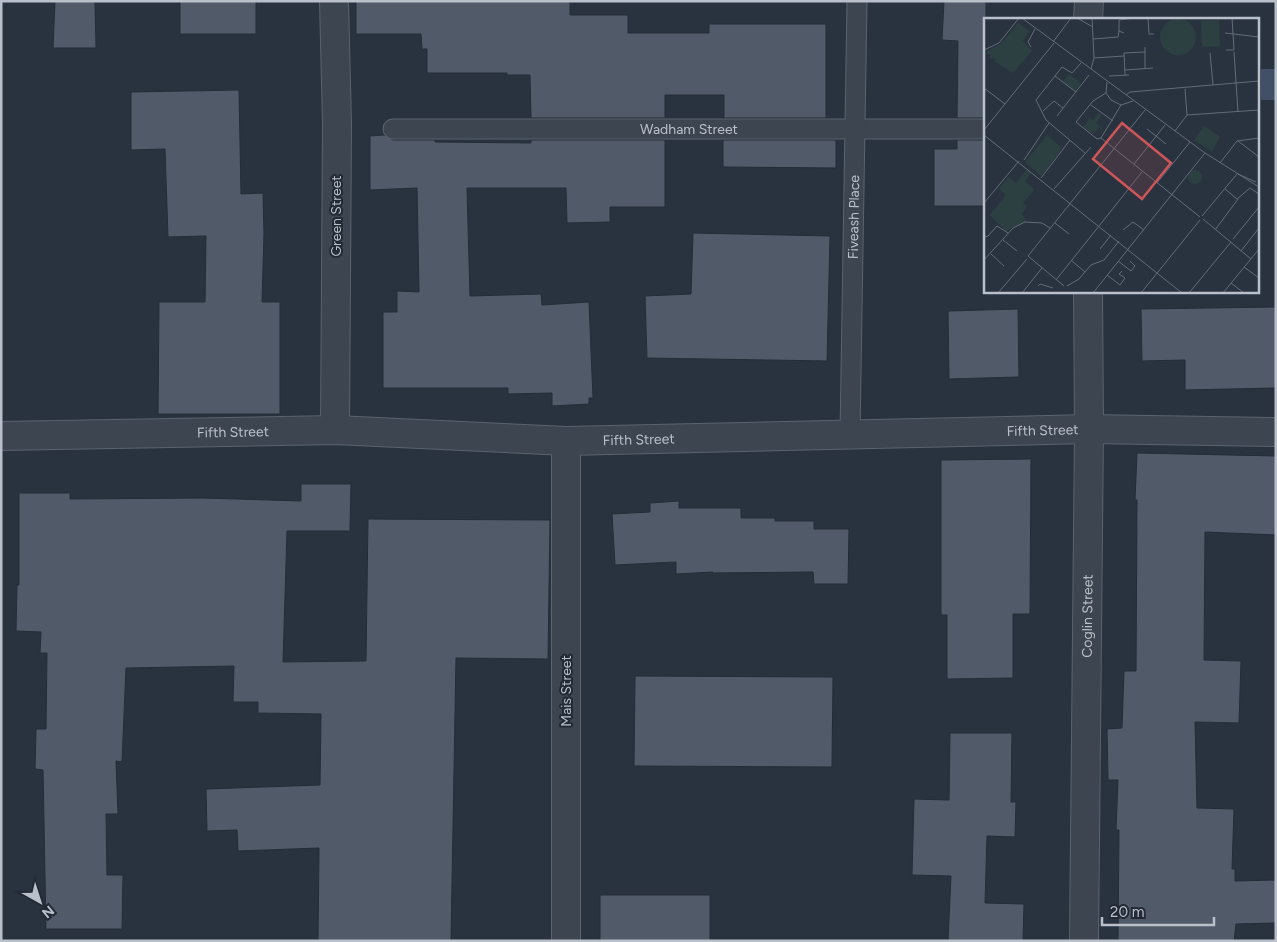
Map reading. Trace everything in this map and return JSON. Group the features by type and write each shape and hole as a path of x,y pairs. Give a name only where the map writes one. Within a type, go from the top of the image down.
{"street":[{"name":"Green Street","path":"334,1 337,124 335,430"},
{"path":"1088,18 1089,1"},
{"name":"Coglin Street","path":"1084,941 1089,429 1088,292"},
{"name":"Fifth Street","path":"1,436 335,430 566,440 1089,429 1276,432"},
{"name":"Mais Street","path":"566,440 566,941"}],"lane":[{"name":"Fiveash Place","path":"850,435 857,1"},
{"name":"Wadham Street","path":"393,129 984,129"}],"water":[{"path":"1261,69 1276,69 1276,100 1261,100"}],"building":[{"path":"55,1 95,1 96,48 53,48"},
{"path":"180,1 256,1 256,34 180,34"},
{"path":"356,1 570,1 570,15 628,15 628,33 709,33 709,24 826,24 826,118 724,118 724,95 665,95 665,118 531,118 530,75 507,75 507,73 427,73 427,49 422,49 421,34 356,34"},
{"path":"944,1 986,1 986,18 984,18 984,118 957,118 958,41 942,40"},
{"path":"239,90 241,194 263,193 262,302 280,302 280,414 158,414 159,302 205,302 206,236 168,237 165,149 131,150 131,92"},
{"path":"384,135 393,140 435,140 435,142 531,143 531,140 665,140 665,207 610,207 610,222 567,223 566,188 467,188 470,296 541,294 542,305 589,302 593,398 589,398 589,404 552,406 552,393 508,394 508,388 383,388 383,312 397,312 397,291 419,292 417,188 370,190 370,136"},
{"path":"723,140 836,140 836,168 723,167"},
{"path":"957,140 984,140 984,206 934,206 934,149 957,149"},
{"path":"693,233 830,236 827,361 647,358 645,296 691,294"},
{"path":"1276,307 1276,388 1185,390 1185,360 1142,361 1141,309"},
{"path":"1018,309 1019,377 949,379 948,311"},
{"path":"1137,453 1276,456 1276,535 1205,532 1204,660 1241,661 1239,723 1195,722 1197,808 1234,809 1232,869 1235,869 1235,881 1276,880 1276,923 1236,924 1234,941 1118,941 1119,830 1116,830 1118,780 1108,780 1107,729 1122,728 1124,671 1136,671 1137,500 1135,500"},
{"path":"1031,459 1030,614 1013,614 1013,678 947,679 947,615 941,615 941,460"},
{"path":"301,484 351,484 350,531 287,531 283,662 366,661 368,519 550,520 548,659 456,658 451,941 318,941 319,848 238,851 237,830 207,831 206,789 320,785 321,714 258,713 258,702 233,702 234,666 126,668 122,762 116,761 118,814 106,814 107,875 123,875 122,929 46,929 43,770 35,769 36,729 46,729 47,653 40,653 41,632 16,631 17,585 19,585 19,493 70,493 70,499 203,498 301,501"},
{"path":"679,501 679,508 741,508 741,518 775,518 775,521 814,521 814,529 849,529 848,584 814,584 813,572 676,574 676,562 615,565 612,514 650,512 650,503"},
{"path":"635,676 833,677 832,767 634,766"},
{"path":"950,733 1012,733 1011,802 1016,802 1015,837 987,836 985,903 1024,904 1023,941 948,941 951,876 912,875 914,799 949,800"},
{"path":"600,895 710,895 710,941 600,941"}]}
